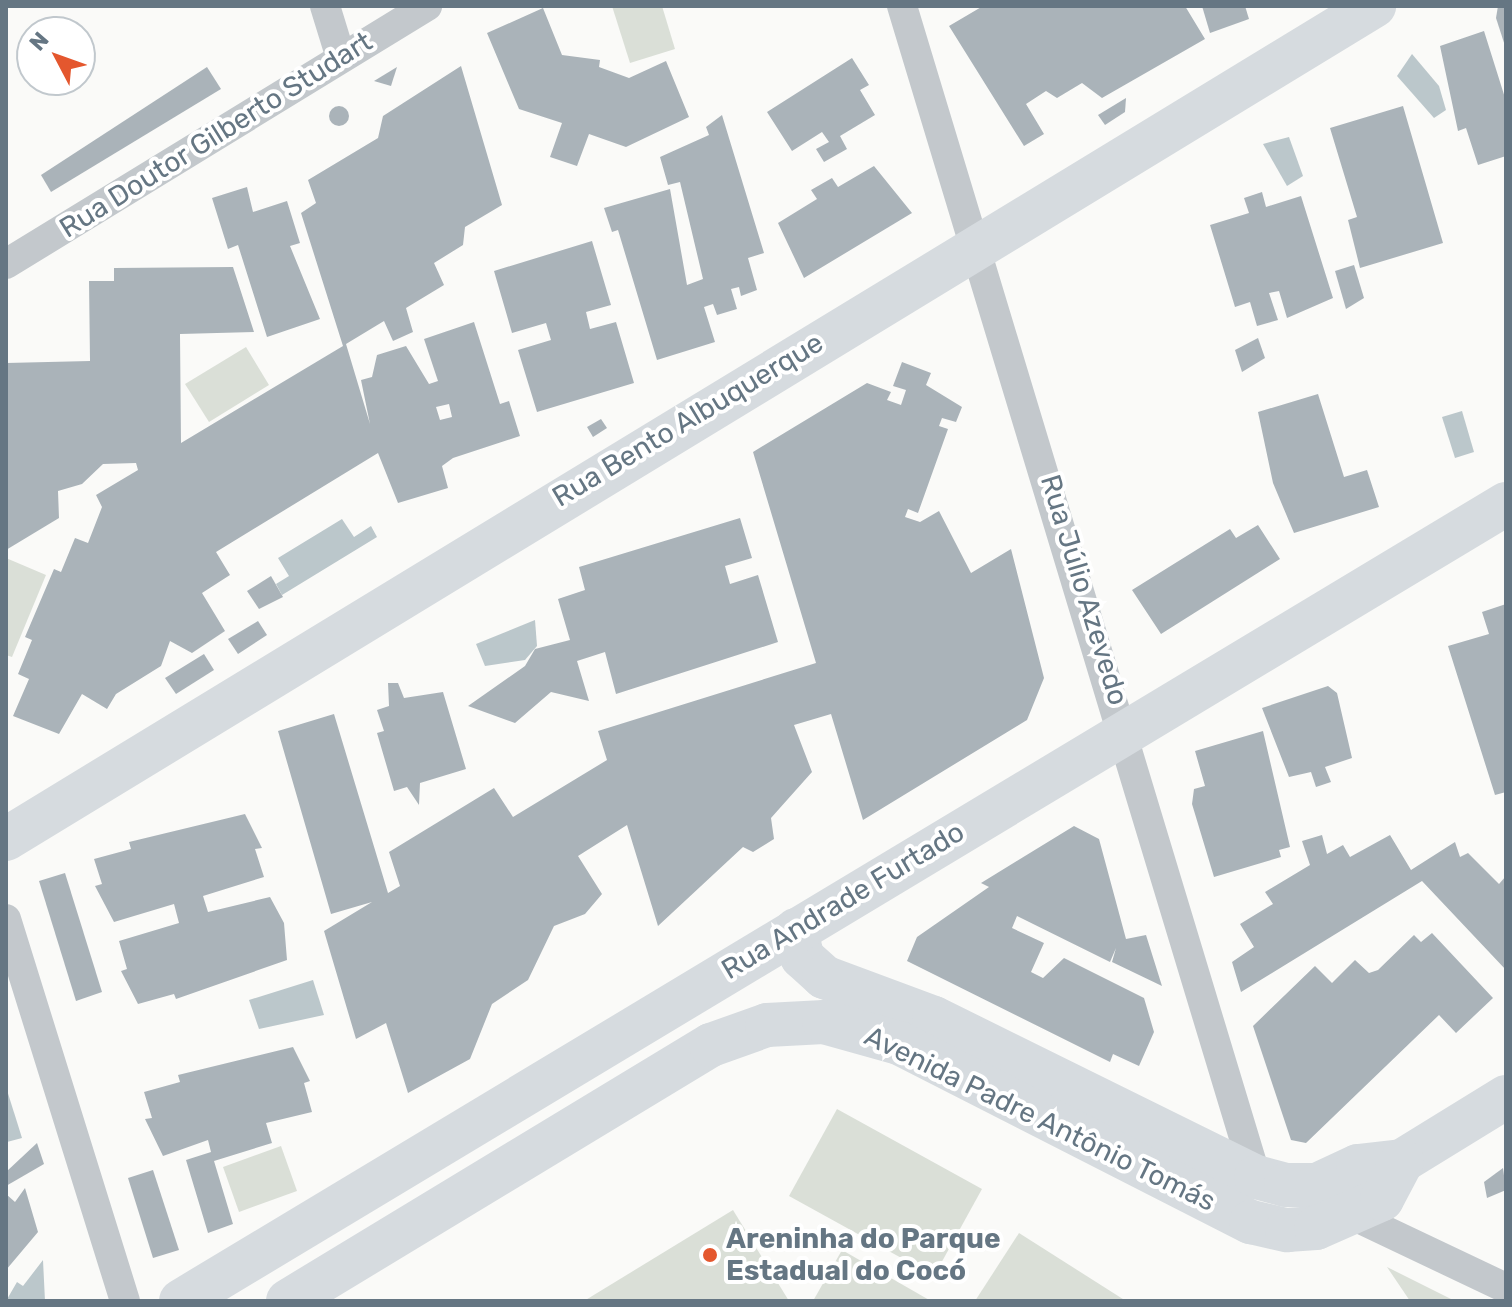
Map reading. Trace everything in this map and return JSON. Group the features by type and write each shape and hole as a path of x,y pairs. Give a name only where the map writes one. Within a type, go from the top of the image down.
{"main road":[{"name":"Rua Bento Albuquerque","path":"6,839 1374,6"},
{"name":"Rua Andrade Furtado","path":"181,1301 1125,729 1506,504"},
{"name":"Avenida Padre Antônio Tomás","path":"796,930 802,957 824,977 934,1018 1256,1177 1317,1185 1358,1166 1402,1161 1506,1097"},
{"path":"934,1018 986,1089"},
{"name":"Avenida Padre Antônio Tomás","path":"288,1301 711,1045 767,1025 855,1028 986,1089 1251,1222 1287,1230 1352,1215 1382,1199 1402,1161"},
{"path":"1030,1113 1147,1124"}],"street":[{"path":"325,6 341,58"},
{"name":"Rua Doutor Gilberto Studart","path":"6,264 427,6"},
{"name":"Rua Júlio Azevedo","path":"902,6 980,244 1256,1177"},
{"path":"6,919 125,1301"},
{"path":"1352,1215 1506,1288"}],"shaded area":[{"path":"612,6 662,6 675,49 630,63"},
{"path":"1412,54 1439,86 1446,110 1434,118 1397,76"},
{"path":"1289,137 1303,176 1287,186 1263,144"},
{"path":"246,347 269,385 209,422 185,384"},
{"path":"1462,411 1474,452 1455,458 1442,417"},
{"path":"342,519 354,537 371,526 377,537 282,595 276,584 289,576 278,558"},
{"path":"6,558 46,575 12,657 6,655"},
{"path":"535,620 537,646 525,660 485,666 476,644"},
{"path":"313,980 324,1015 259,1029 249,1000"},
{"path":"6,1087 22,1138 7,1142 6,1138"},
{"path":"837,1109 982,1189 934,1276 789,1196"},
{"path":"281,1146 297,1191 239,1212 223,1167"},
{"name":"Areninha do Parque Estadual do Cocó","path":"733,1210 789,1301 584,1301"},
{"path":"1019,1233 1126,1301 975,1301"},
{"path":"842,1250 931,1301 813,1301"},
{"path":"43,1260 45,1301 6,1301 17,1282 23,1286"},
{"path":"1387,1267 1455,1301 1410,1301"}],"building":[{"path":"983,6 1185,6 1205,39 1102,98 1082,83 1057,98 1046,91 1026,104 1044,134 1024,146 949,26"},
{"path":"1202,6 1245,6 1249,19 1210,33"},
{"path":"1498,6 1506,6 1506,49 1496,18"},
{"path":"543,8 562,55 600,60 599,67 629,78 666,61 689,117 626,147 589,134 577,166 550,157 562,123 519,109 487,33"},
{"path":"1484,31 1506,101 1506,156 1478,165 1466,128 1458,131 1440,46"},
{"path":"852,58 869,85 860,90 875,115 840,136 847,149 824,162 816,149 829,142 822,132 792,151 767,112"},
{"path":"461,66 502,205 465,227 463,245 434,263 444,285 406,308 413,332 393,341 384,321 346,344 370,424 361,380 372,377 377,355 406,346 429,384 438,381 424,339 474,322 500,404 509,401 520,436 453,458 442,466 448,488 398,503 378,453 216,552 230,575 202,593 225,631 192,653 170,641 161,666 116,694 107,709 82,694 59,734 13,716 29,679 18,674 32,640 25,637 54,569 61,572 75,538 88,543 102,507 96,495 138,470 136,463 103,464 82,484 58,491 59,518 6,550 6,363 90,361 89,281 114,281 114,268 233,267 254,332 180,334 181,443 343,346 301,213 316,203 308,180 378,138 383,116","holes":["449,404 452,417 440,420 436,407"]},
{"path":"207,67 221,89 51,192 41,175"},
{"path":"397,67 391,86 374,81"},
{"path":"1126,98 1125,112 1105,125 1098,115"},
{"path":"339,106 346,109 349,116 346,123 339,126 332,123 329,116 332,109"},
{"path":"1403,106 1443,243 1360,268 1348,220 1357,217 1330,128"},
{"path":"722,115 764,253 748,258 757,290 741,296 739,287 731,289 737,309 717,315 713,304 704,307 715,342 657,360 618,230 612,232 604,208 670,189 687,285 703,279 680,182 668,185 660,157 709,135 706,127"},
{"path":"874,166 912,213 804,278 778,223 817,199 811,190 832,178 838,187"},
{"path":"247,187 253,212 287,201 300,243 290,246 320,319 267,337 238,245 228,249 212,198"},
{"path":"1262,192 1266,207 1301,196 1333,298 1287,318 1279,291 1269,293 1278,320 1257,326 1250,302 1235,307 1210,225 1249,213 1244,198"},
{"path":"592,241 611,305 586,312 590,329 616,322 634,383 537,412 518,350 551,340 546,323 512,333 494,271"},
{"path":"1354,265 1364,298 1346,309 1335,271"},
{"path":"1258,338 1265,358 1242,372 1235,350"},
{"path":"902,362 931,373 926,385 962,407 956,422 942,418 939,426 948,429 918,513 908,509 905,517 920,522 939,511 971,573 1011,549 1044,678 1027,720 863,820 831,714 794,725 812,772 771,818 774,839 753,852 743,847 658,926 627,825 578,856 602,894 585,914 554,926 528,980 492,1004 470,1059 408,1093 386,1023 356,1039 324,931 372,902 331,914 278,731 334,714 388,893 400,886 389,852 494,788 513,817 607,760 598,731 816,663 753,452 867,383 891,392 887,400 901,405 906,390 893,386"},
{"path":"1318,394 1344,477 1367,470 1379,507 1294,533 1273,483 1258,412"},
{"path":"601,419 607,428 593,437 587,427"},
{"path":"740,518 752,558 725,566 730,584 758,575 778,642 616,694 605,652 577,661 589,701 551,692 515,723 468,706 525,666 535,649 570,640 558,599 585,590 579,567"},
{"path":"1258,525 1280,559 1161,634 1132,590 1230,529 1236,538"},
{"path":"271,576 283,597 259,609 247,591"},
{"path":"1506,604 1506,792 1495,795 1448,646 1489,634 1482,612"},
{"path":"258,621 267,635 238,654 228,639"},
{"path":"204,654 214,670 176,694 165,678"},
{"path":"388,683 398,683 404,698 443,692 466,769 420,783 419,805 407,787 394,791 377,733 384,731 377,710 389,706"},
{"path":"1328,686 1337,693 1352,758 1325,767 1331,782 1316,787 1311,772 1289,777 1262,708"},
{"path":"1263,731 1290,847 1279,850 1281,857 1214,877 1192,804 1194,789 1205,786 1195,751"},
{"path":"245,814 262,848 255,849 264,877 203,896 208,912 270,897 284,923 287,960 176,999 174,994 138,1004 121,971 127,969 119,941 179,923 174,904 114,922 95,886 102,884 94,859 131,849 129,842"},
{"path":"1074,826 1099,839 1126,939 1146,935 1162,986 1112,962 1116,948 1110,962 1017,916 1012,928 1044,943 1031,972 1043,978 1064,958 1144,998 1154,1032 1139,1066 1113,1054 1110,1062 907,961 917,937 989,887 981,883"},
{"path":"1322,835 1327,854 1343,845 1350,857 1390,835 1411,870 1455,842 1460,857 1468,853 1499,884 1506,876 1506,970 1422,881 1241,992 1232,962 1254,947 1240,924 1273,904 1265,892 1310,865 1302,841"},
{"path":"65,873 102,992 76,1001 39,881"},
{"path":"1432,933 1493,998 1456,1033 1439,1015 1306,1143 1291,1140 1253,1026 1315,966 1332,983 1355,960 1369,973 1378,970 1414,935 1421,942"},
{"path":"293,1047 310,1081 304,1083 312,1112 266,1123 272,1143 214,1161 233,1224 208,1233 186,1160 211,1152 208,1140 163,1156 145,1119 152,1118 144,1092 180,1082 178,1075"},
{"path":"37,1143 44,1164 6,1186 6,1172"},
{"path":"1503,1168 1506,1190 1487,1198 1484,1182"},
{"path":"153,1170 179,1250 153,1258 128,1178"},
{"path":"25,1188 38,1232 6,1270 6,1194 15,1202"}],"place":[{"name":"Areninha do Parque Estadual do Cocó","path":"710,1255"}]}
